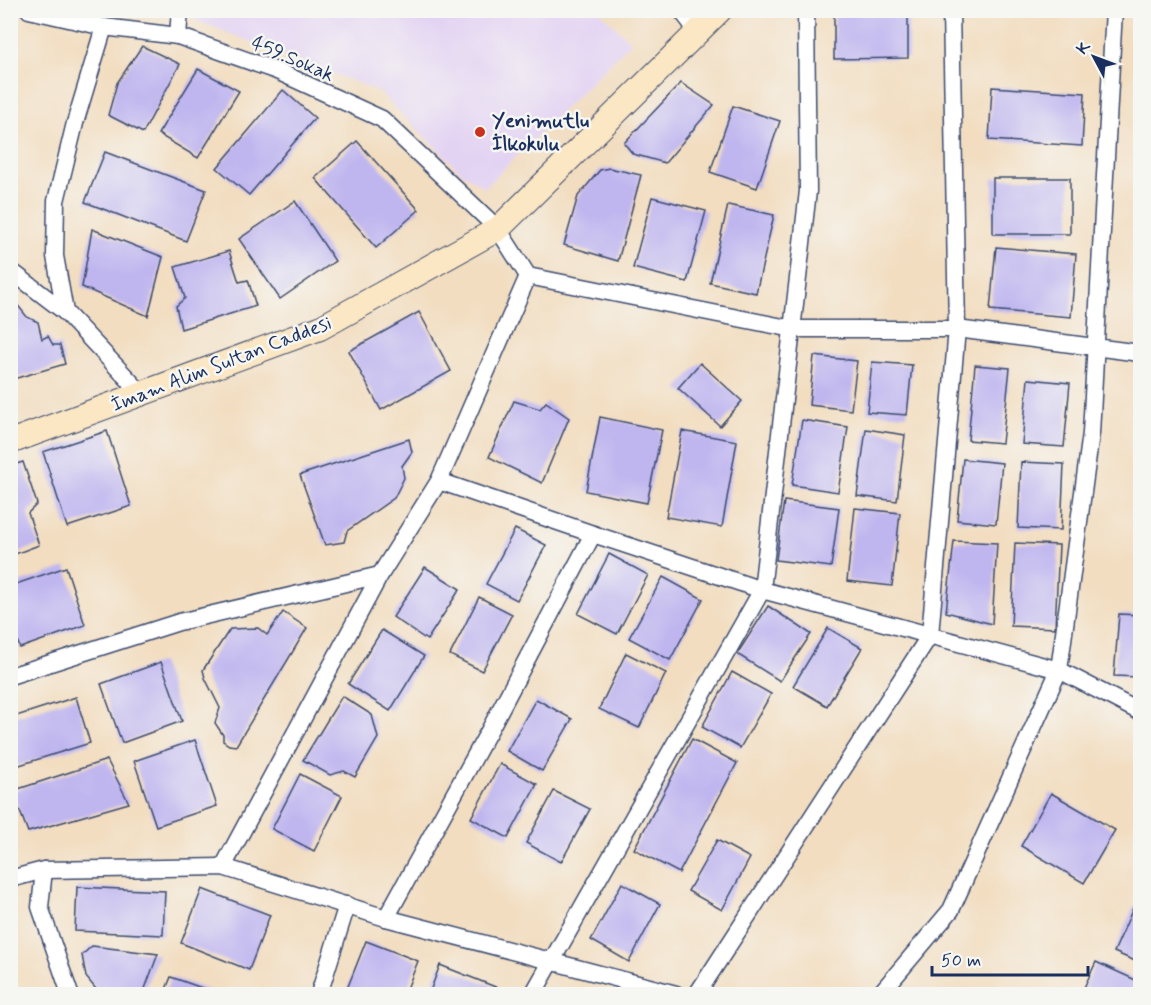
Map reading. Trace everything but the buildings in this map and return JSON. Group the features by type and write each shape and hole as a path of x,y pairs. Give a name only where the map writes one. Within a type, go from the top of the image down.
{"street":[{"name":"459.Sokak","path":"29,10 104,27 178,36 277,71 382,119 498,229 528,276"},
{"path":"178,36 180,10"},
{"path":"681,10 698,32"},
{"name":"İmam Alim Sultan Caddesi","path":"10,442 320,328 498,229 720,10"},
{"path":"533,994 762,590 808,191 806,10"},
{"path":"697,994 930,635 957,329 951,10"},
{"path":"880,994 951,910 1059,670 1091,433 1114,10"},
{"path":"65,312 55,256 56,201 75,123 104,27"},
{"path":"10,270 65,312 142,394"},
{"path":"223,867 380,575 439,481 528,276 793,329 957,329 1140,353"},
{"path":"439,481 762,590 1059,670 1140,712"},
{"path":"386,918 490,729 593,534"},
{"path":"10,676 179,622 380,575"},
{"path":"10,879 44,870 223,867 386,918 676,994"},
{"path":"44,870 40,907 70,994"},
{"path":"320,994 347,905"}],"shaded area":[{"name":"Yenimutlu İlkokulu","path":"195,11 599,11 631,42 485,188 462,173 378,91 195,20"}],"place":[{"name":"Yenimutlu İlkokulu","path":"480,132"}]}
